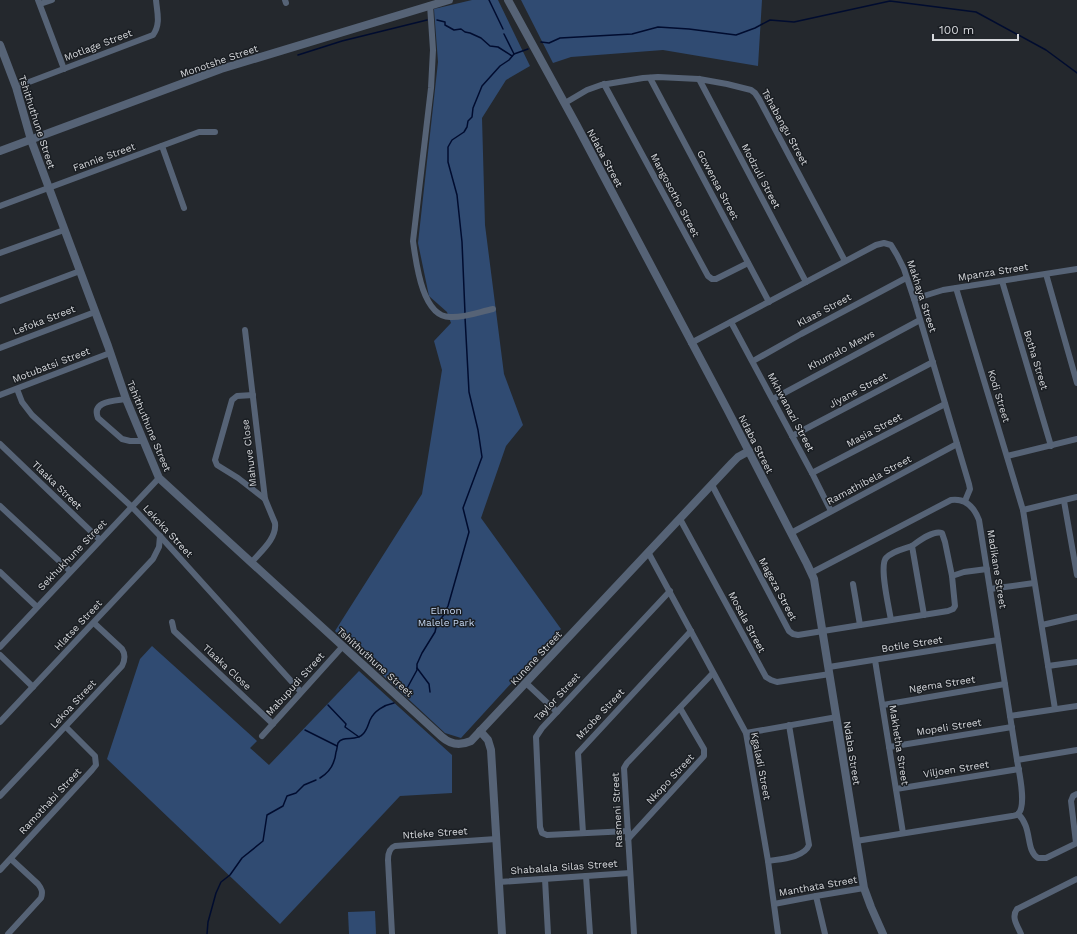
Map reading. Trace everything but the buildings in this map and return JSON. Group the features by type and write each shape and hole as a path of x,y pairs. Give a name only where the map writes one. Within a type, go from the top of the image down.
{"street":[{"path":"52,0 39,2 64,69"},
{"name":"Motlage Street","path":"16,87 152,34 156,31 158,22 156,0"},
{"name":"Monotshe Street","path":"0,151 221,69 449,0"},
{"name":"Ndaba Street","path":"508,0 565,103 749,451 811,573 816,589 823,630 864,888 883,934"},
{"path":"430,5 433,50 431,88 413,241 416,263 422,287 437,314 445,317 457,317 493,309"},
{"name":"Tshithuthune Street","path":"0,45 16,87 31,140 126,399 159,478 442,737 451,743 458,744 469,742 480,731"},
{"name":"Tshabangu Street","path":"565,103 587,90 604,84 650,78 699,79 744,87 751,90 756,93 845,261"},
{"name":"Gcwensa Street","path":"650,78 768,302"},
{"name":"Modzuli Street","path":"699,79 806,282"},
{"name":"Mangosotho Street","path":"604,84 708,276 712,279 716,279 748,263"},
{"name":"Fannie Street","path":"0,206 199,132 215,132"},
{"path":"162,146 184,208"},
{"path":"0,253 64,230"},
{"name":"Makhaya Street","path":"691,343 878,244 886,243 892,247 897,255 914,299 970,487 965,501"},
{"name":"Mpanza Street","path":"914,299 928,294 956,288 1077,269"},
{"path":"0,301 80,271"},
{"path":"1046,274 1077,383"},
{"name":"Klaas Street","path":"753,362 801,334 906,278"},
{"name":"Botha Street","path":"1002,281 1051,446"},
{"name":"Kodi Street","path":"956,288 1023,510 1055,709"},
{"name":"Lefoka Street","path":"0,348 95,312"},
{"name":"Khumalo Mews","path":"772,399 920,320"},
{"name":"Mkhwanazi Street","path":"732,322 831,511"},
{"name":"Mahuve Close","path":"245,330 265,499 275,523 273,537 251,563"},
{"name":"Motubatsi Street","path":"0,395 110,353"},
{"name":"Jiyane Street","path":"792,436 933,362"},
{"name":"Lekoka Street","path":"17,389 22,402 32,415 132,507 302,692"},
{"path":"253,395 237,396 232,400 215,460 217,464 265,499"},
{"path":"126,399 100,404 96,413 98,418 122,439 130,441 143,441"},
{"name":"Masia Street","path":"812,473 945,404"},
{"path":"1007,456 1077,439"},
{"name":"Tlaaka Street","path":"0,444 100,540"},
{"name":"Ramathibela Street","path":"791,533 957,444"},
{"name":"Kunene Street","path":"480,731 736,459 749,451"},
{"name":"Sekhukhune Street","path":"0,647 159,478"},
{"name":"Mageza Street","path":"712,485 789,631 796,635 823,630 860,625 948,611 954,607 952,576 946,542 942,533 939,532 932,534 912,546 891,554 886,558 884,563 884,573 891,620"},
{"path":"1023,510 1077,497"},
{"path":"811,573 951,500 957,499 965,501"},
{"name":"Madikane Street","path":"965,501 974,508 979,520 1019,769 1022,804 1021,810 1018,814"},
{"path":"1064,501 1077,575"},
{"path":"0,506 70,572"},
{"name":"Mosala Street","path":"680,518 766,677 777,682 829,671"},
{"name":"Hlatse Street","path":"0,722 153,558 159,546 160,536"},
{"path":"912,546 924,615"},
{"name":"Kgaladi Street","path":"648,552 746,733 768,861 778,934"},
{"path":"952,576 964,572 987,569"},
{"path":"1,574 37,607"},
{"path":"990,589 1034,583"},
{"path":"853,584 860,625"},
{"name":"Taylor Street","path":"628,830 546,835 542,833 540,830 536,737 538,732 670,591"},
{"path":"1042,625 1077,617"},
{"name":"Tlaaka Close","path":"172,622 174,631 273,724"},
{"name":"Lekoa Street","path":"0,796 122,666 124,661 124,653 122,649 94,623"},
{"name":"Mzobe Street","path":"583,833 578,758 579,751 692,631"},
{"name":"Botile Street","path":"829,671 875,660 998,640"},
{"name":"Mabupudi Street","path":"262,736 343,646"},
{"path":"0,655 33,687"},
{"name":"Makhetha Street","path":"875,660 903,833"},
{"path":"1048,666 1077,662"},
{"name":"Rasmeni Street","path":"634,934 624,772 625,766 714,673"},
{"path":"526,683 557,712"},
{"name":"Ngema Street","path":"883,704 1005,684"},
{"path":"1010,716 1077,706"},
{"name":"Nkopo Street","path":"628,838 704,756 704,750 680,708"},
{"path":"746,733 837,717"},
{"path":"768,861 802,854 807,850 809,845 789,725"},
{"name":"Ramothabi Street","path":"0,870 96,764 95,756 66,727"},
{"name":"Mopeli Street","path":"889,746 1012,727"},
{"path":"480,731 488,740 491,750 502,934"},
{"path":"1017,760 1077,750"},
{"name":"Viljoen Street","path":"896,789 1019,769"},
{"path":"856,841 1018,814 1026,824 1032,851 1037,857 1046,858 1077,843 1071,801 1073,796 1077,794"},
{"name":"Ntleke Street","path":"392,934 388,860 388,853 392,848 395,846 496,839"},
{"path":"8,934 41,898 42,892 38,884 11,859"},
{"name":"Shabalala Silas Street","path":"499,882 630,873"},
{"path":"586,876 590,934"},
{"path":"545,879 548,934"},
{"path":"1021,934 1014,916 1018,908 1077,879"},
{"name":"Manthata Street","path":"774,904 864,888"},
{"path":"816,896 825,934"}],"green space":[{"name":"Elmon Malele Park","path":"472,0 498,0 530,66 506,80 482,118 485,225 504,374 523,425 506,446 481,518 561,629 461,738 445,733 335,631 422,494 442,370 434,341 451,323 447,312 429,296 418,243 438,62 434,9"},
{"path":"521,0 762,0 758,66 663,50 571,57 553,63"},
{"path":"152,646 257,741 250,748 269,765 359,671 452,755 452,793 400,796 280,924 107,759 140,659"},
{"path":"375,911 376,934 349,934 348,912"}],"waterway":[{"path":"489,0 503,29"},
{"path":"541,42 549,43 560,38 632,34 658,27 736,35 755,28 770,20 794,22 890,1 976,12 1046,50 1077,73"},
{"path":"298,55 342,41 427,20"},
{"path":"437,20 445,22 445,25 454,30 461,29 481,38 490,46 498,47 512,56"},
{"path":"504,34 514,54"},
{"path":"465,313 462,242 457,195 448,162 448,147 452,140 464,132 467,127 468,121 472,117 473,108 482,86 500,66 509,60 514,54 528,49"},
{"path":"405,692 417,670 417,664 422,653 435,632 437,623 443,616 448,606 469,532 463,508 482,457 478,430 469,392 465,317"},
{"path":"417,668 429,684 430,692"},
{"path":"320,778 327,773 331,767 338,743 343,739 357,738 363,734 374,714 383,707 394,703"},
{"path":"328,705 346,724 345,727 359,737"},
{"path":"305,730 337,746"},
{"path":"207,934 208,922 216,893 221,882 230,875 242,858 263,841 267,815 283,806 287,796 296,793 304,785 316,780"}]}
